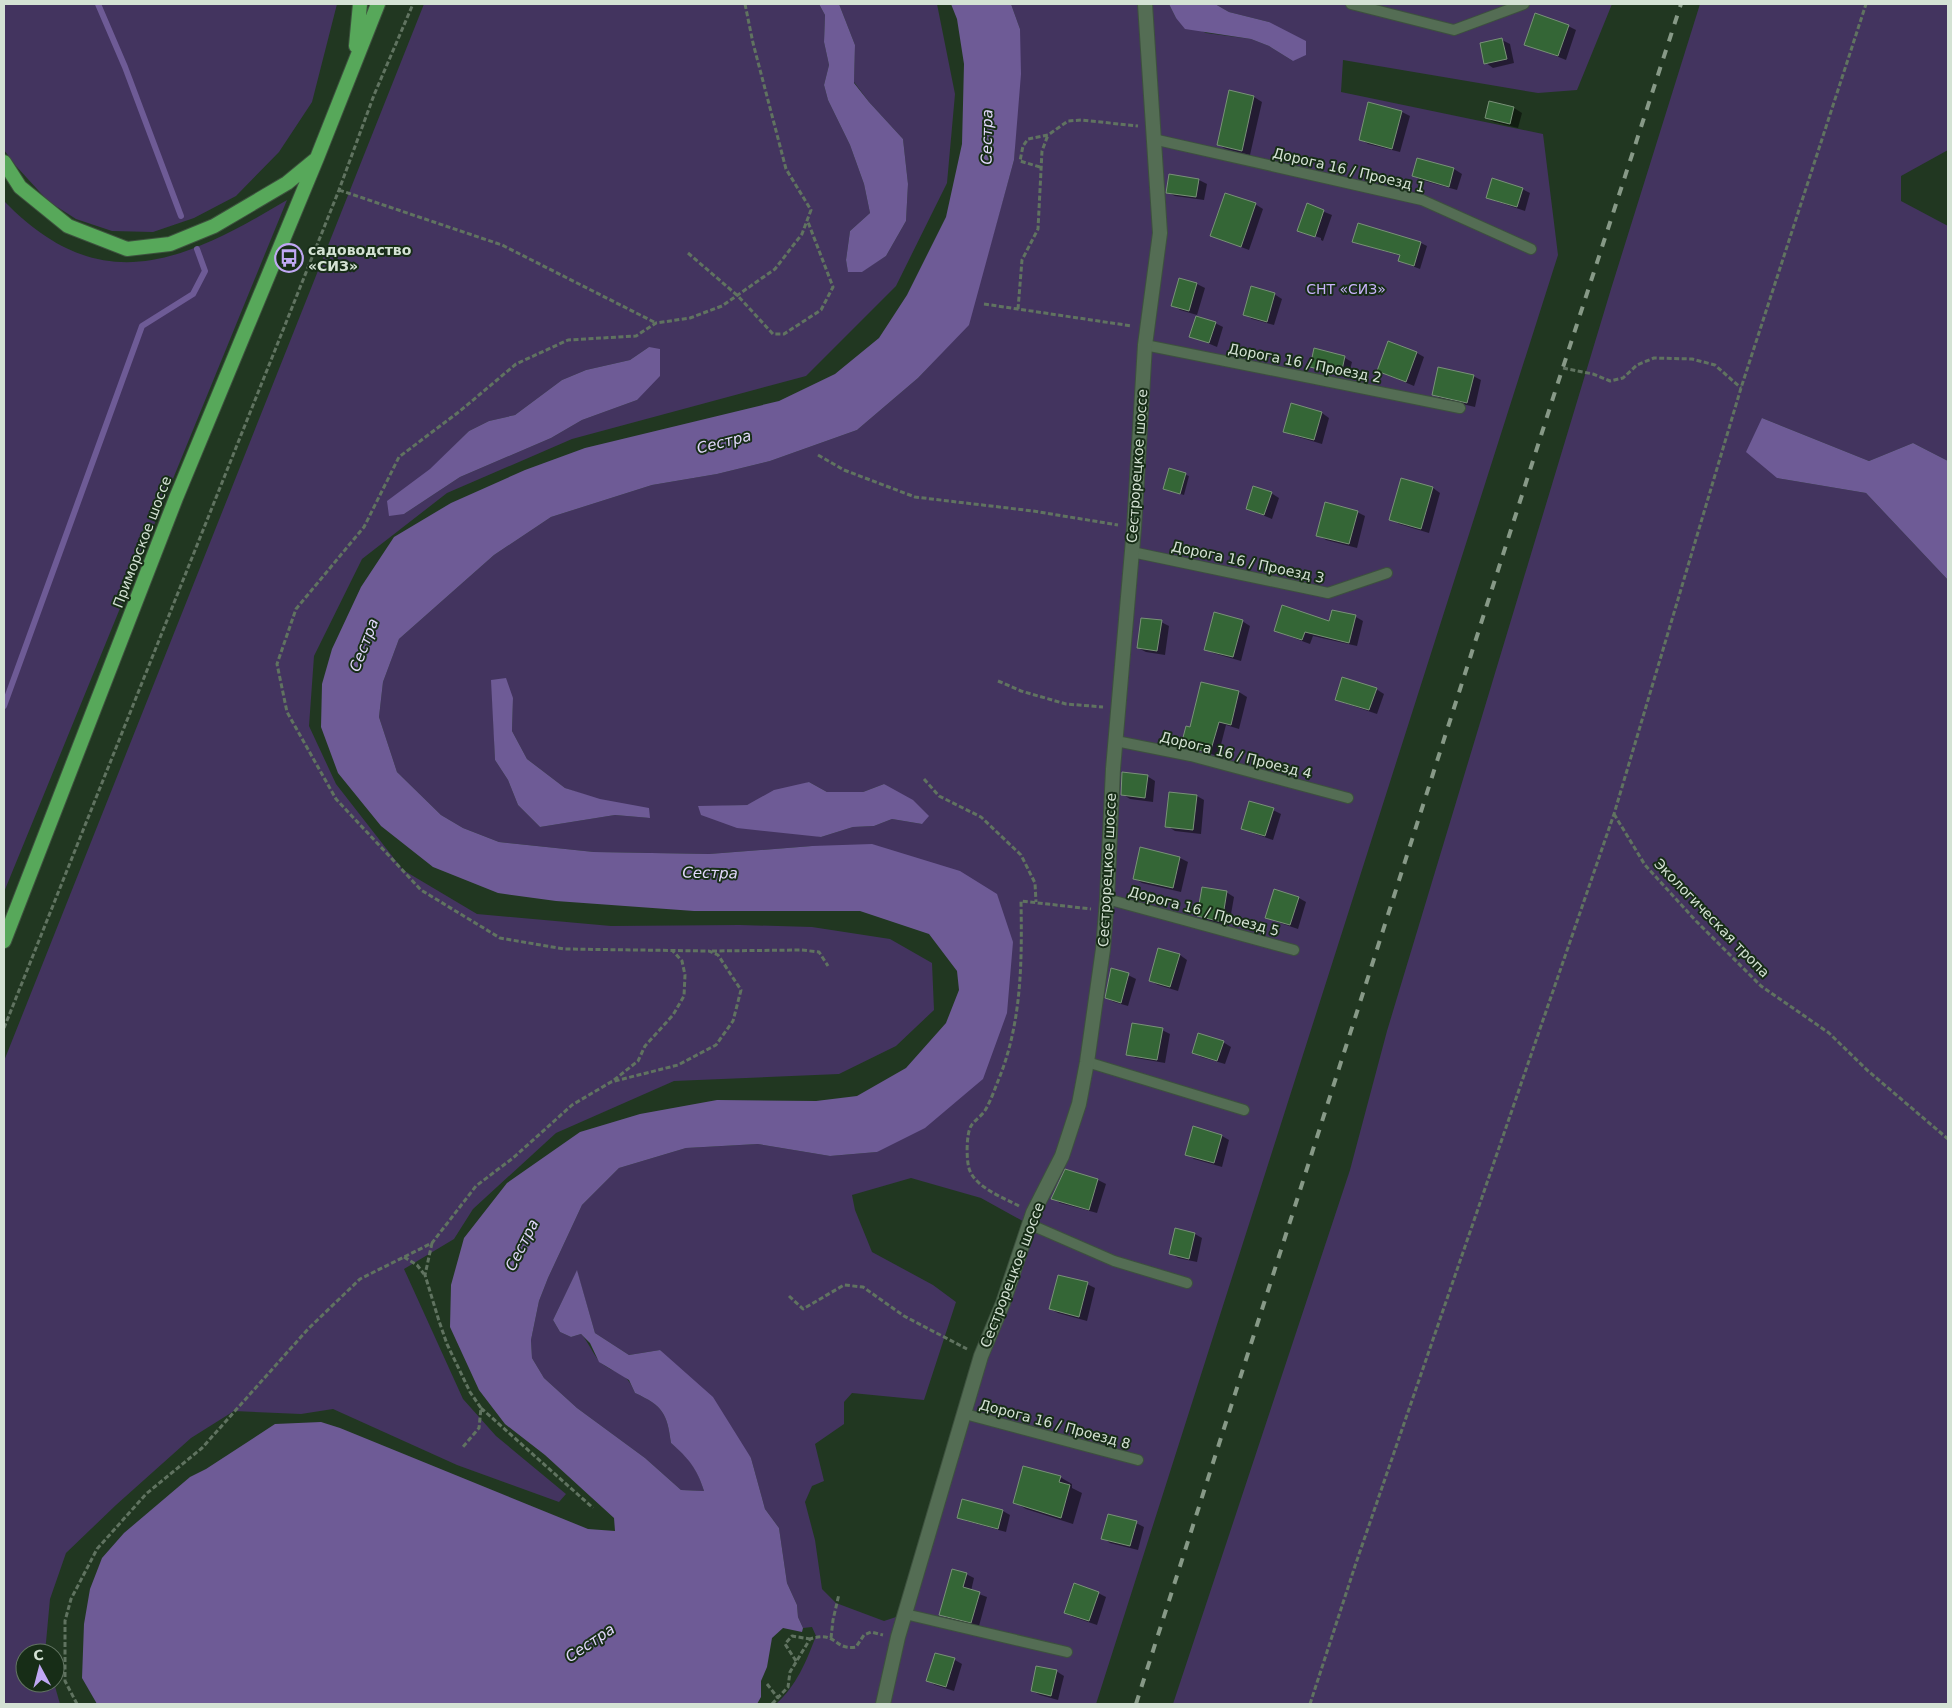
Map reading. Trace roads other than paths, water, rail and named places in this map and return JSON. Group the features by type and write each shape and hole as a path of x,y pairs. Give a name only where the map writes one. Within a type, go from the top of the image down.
{"highway":[{"path":"354,62 360,4"},
{"path":"354,62 378,4"},
{"name":"Приморское шоссе","path":"4,940 176,498 317,158 354,62"},
{"path":"4,162 20,187 68,226 127,249 170,244 214,226 287,183 317,158"}],"street":[{"name":"Сестрорецкое шоссе","path":"883,1704 898,1637 981,1356 1003,1303 1031,1219 1062,1156 1079,1104 1087,1062 1103,949 1107,905 1113,769 1134,528 1145,346 1160,233 1145,4"}],"lane":[{"path":"1351,4 1454,30 1524,4"},
{"name":"Дорога 16 / Проезд 1","path":"1153,134 1422,200 1531,249"},
{"name":"Дорога 16 / Проезд 2","path":"1145,346 1460,408"},
{"name":"Дорога 16 / Проезд 3","path":"1132,552 1328,593 1387,573"},
{"name":"Дорога 16 / Проезд 4","path":"1116,740 1191,756 1348,798"},
{"name":"Дорога 16 / Проезд 5","path":"1107,905 1294,950"},
{"path":"1087,1062 1244,1110"},
{"path":"1031,1219 1114,1262 1187,1283"},
{"name":"Дорога 16 / Проезд 8","path":"965,1414 1138,1460"},
{"path":"905,1614 1068,1652"}],"water":[{"path":"819,4 839,4 855,45 854,83 903,139 908,184 906,221 886,256 862,272 848,272 846,260 850,231 870,213 864,184 850,145 828,100 824,85 829,65 824,42 825,15"},
{"name":"Сестра","path":"951,4 1011,4 1020,29 1021,74 1014,160 969,325 918,378 857,430 770,461 717,474 652,485 551,517 494,555 399,639 383,682 379,717 397,772 441,815 463,828 499,842 594,852 709,854 812,846 872,844 960,871 997,894 1013,942 1007,1013 983,1079 925,1128 877,1152 830,1156 758,1144 686,1148 619,1168 582,1205 539,1301 531,1340 532,1358 544,1378 577,1408 645,1458 681,1490 704,1491 691,1464 671,1443 668,1424 662,1412 652,1402 635,1393 629,1380 599,1362 590,1343 581,1334 571,1337 560,1332 553,1320 577,1270 595,1333 629,1355 660,1350 713,1397 751,1458 765,1509 779,1528 787,1583 797,1605 798,1617 803,1628 802,1632 783,1628 772,1638 767,1667 761,1681 761,1697 757,1704 97,1704 82,1678 84,1624 90,1589 102,1558 124,1533 190,1477 206,1469 275,1424 321,1422 588,1529 615,1531 614,1518 545,1455 505,1424 479,1390 450,1327 451,1285 464,1238 507,1183 580,1132 640,1114 717,1100 816,1101 857,1096 906,1068 946,1023 959,990 957,971 929,934 860,911 694,911 556,901 498,893 433,867 381,826 338,773 321,727 322,684 332,649 361,587 394,537 451,503 525,470 585,448 779,401 835,374 879,338 907,295 946,217 962,144 964,64 957,19"},
{"path":"1169,4 1215,4 1229,12 1269,22 1306,41 1306,55 1293,61 1269,46 1251,39 1185,29 1176,18"},
{"path":"649,347 660,349 660,376 637,400 582,420 551,438 460,477 404,514 389,516 387,501 430,469 469,431 489,421 515,415 562,380 586,370 630,360"},
{"path":"1762,418 1869,461 1913,443 1948,461 1948,580 1866,493 1777,478 1746,452"},
{"path":"506,678 513,698 512,731 527,759 565,788 600,799 649,808 650,818 615,815 540,827 518,805 508,780 495,760 491,680"},
{"path":"809,782 827,792 863,792 884,784 913,800 929,816 922,824 892,819 874,826 853,827 821,837 737,828 701,815 698,806 747,805 774,790"}],"waterway":[{"path":"98,4 125,67 181,216"},
{"path":"4,706 142,326 193,294 205,271 197,249"}],"railway":[{"path":"1136,1704 1553,398 1681,4"}],"place":[{"name":"садоводство «СИЗ»","path":"289,258"}],"park label":[{"name":"СНТ «СИЗ»","path":"1346,289"}]}
